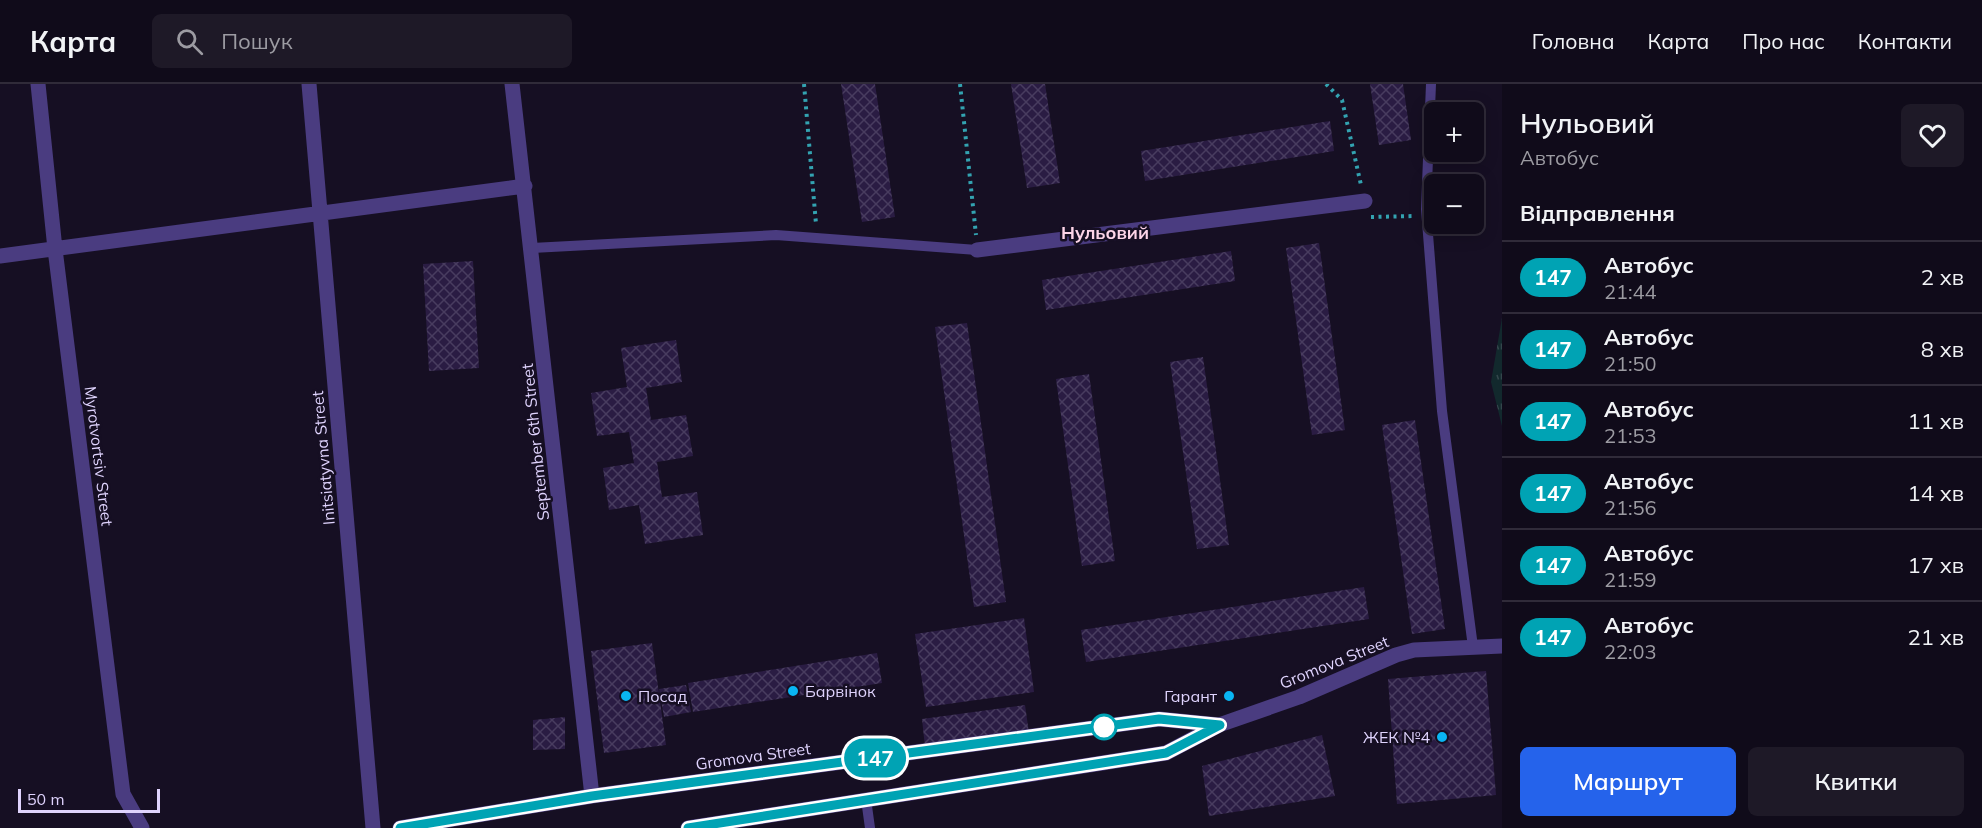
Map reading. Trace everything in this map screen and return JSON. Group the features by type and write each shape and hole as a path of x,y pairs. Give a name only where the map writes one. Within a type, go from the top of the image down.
{"street":[{"name":"Myrotvortsiv Street","path":"38,84 123,794 142,828"},
{"name":"Initsiatyvna Street","path":"309,84 374,828"},
{"name":"September 6th Street","path":"513,84 592,796"},
{"path":"0,256 525,186"},
{"path":"977,250 1365,201"},
{"name":"Gromova Street","path":"688,828 1166,753 1220,725 1299,697 1396,655 1414,650 1502,646"},
{"name":"Gromova Street","path":"400,828 592,796 1159,719 1220,725"}],"lane":[{"path":"1428,174 1431,84"},
{"path":"1427,234 1442,411 1473,647"},
{"path":"532,248 776,235 977,250"},
{"path":"866,799 870,828"}],"path":[{"path":"804,84 817,238"},
{"path":"960,84 977,250"},
{"path":"1326,84 1342,100 1369,217 1424,216"}],"green space":[{"path":"1502,318 1502,426 1491,382"}],"building":[{"path":"841,84 875,84 895,217 862,222"},
{"path":"1011,84 1045,84 1060,183 1027,188"},
{"path":"1370,84 1403,84 1411,140 1379,145"},
{"path":"1330,121 1334,151 1145,181 1141,151"},
{"path":"1319,243 1345,430 1312,435 1286,248"},
{"path":"1231,251 1235,281 1046,310 1042,280"},
{"path":"473,261 479,368 429,371 423,264"},
{"path":"967,323 1006,602 974,607 935,327"},
{"path":"676,340 682,382 646,388 651,420 686,415 693,456 657,462 662,497 697,492 703,535 645,544 639,505 609,510 603,468 634,463 629,432 597,436 591,393 627,387 621,348"},
{"path":"1203,357 1229,545 1197,549 1170,362"},
{"path":"1089,374 1115,561 1082,566 1056,379"},
{"path":"1415,420 1445,629 1412,634 1382,425"},
{"path":"1364,587 1369,619 1086,662 1081,630"},
{"path":"1024,618 1034,692 926,707 915,634"},
{"path":"652,643 666,745 604,753 591,651"},
{"path":"877,653 882,683 693,712 688,683"},
{"name":"ЖЕК №4","path":"1486,671 1496,795 1397,804 1388,679"},
{"path":"686,685 691,712 664,717 659,689"},
{"path":"1025,705 1029,733 925,747 922,719"},
{"path":"565,717 565,749 533,750 533,720"},
{"path":"1322,735 1335,796 1209,816 1202,766"}],"bus line":[{"name":"147","path":"400,828 592,796 1159,719 1220,725 1166,753 1057,768 688,828"}],"place":[{"name":"Барвінок","path":"793,691"},
{"name":"Посад","path":"626,696"},
{"name":"Гарант","path":"1229,696"},
{"name":"ЖЕК №4","path":"1442,737"}],"district":[{"name":"Нульовий","path":"1105,233"}]}
